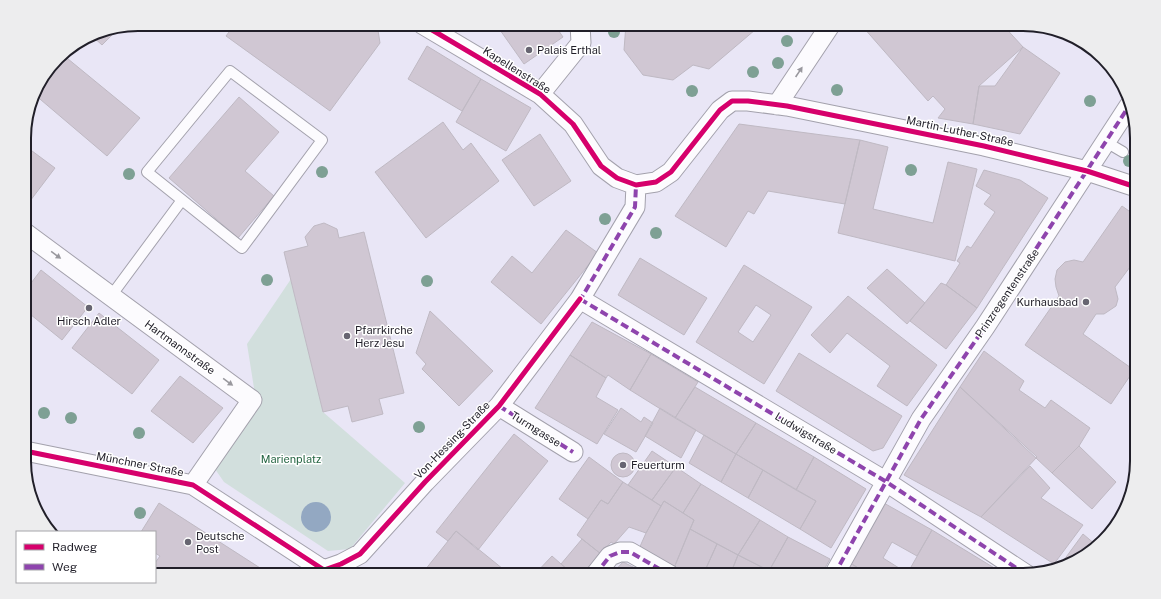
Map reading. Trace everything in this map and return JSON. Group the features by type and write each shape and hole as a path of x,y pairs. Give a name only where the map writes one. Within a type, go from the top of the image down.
{"street":[{"name":"Kapellenstraße","path":"434,31 540,94 573,124 601,166 617,178 636,185 656,182 672,172 720,110 732,101 748,101 777,105"},
{"path":"540,94 581,43 580,31"},
{"path":"777,105 827,31"},
{"name":"Martin-Luther-Straße","path":"777,105 984,146 1130,182"},
{"name":"Prinzregentenstraße","path":"838,568 885,480 921,419 985,327 1126,111"},
{"name":"Von-Hessing-Straße","path":"334,568 360,554 425,482 499,406 580,299 635,207 636,185"},
{"name":"Hartmannstraße","path":"31,237 252,400 193,485"},
{"name":"Ludwigstraße","path":"580,299 885,480 1017,568"},
{"name":"Turmgasse","path":"499,406 573,452"},
{"name":"Münchner Straße","path":"31,452 193,485 318,568"},
{"path":"601,568 610,556 620,552 630,552 658,568"}],"lane":[{"path":"230,71 322,140 242,248 182,200 147,172 230,71"},
{"path":"1106,142 1123,152"},
{"path":"111,296 182,200"}],"green space":[{"name":"Marienplatz","path":"291,279 323,412 405,483 350,549 328,551 224,482 215,469 257,407 247,344"}],"water":[{"path":"316,502 327,506 331,517 327,528 316,532 305,528 301,517 305,506"}],"building":[{"path":"230,31 378,31 380,43 330,111 226,36"},
{"name":"Palais Erthal","path":"501,31 559,31 563,37 524,64"},
{"path":"625,31 754,31 709,69 693,65 673,80 643,75 624,50"},
{"path":"867,31 1008,31 1023,47 979,86 973,124 938,118 945,109 933,96 928,101"},
{"path":"113,34 102,45 96,40"},
{"path":"427,46 481,79 462,111 408,79"},
{"path":"1023,47 1060,73 1020,134 973,124 979,86 995,86"},
{"path":"67,58 140,118 107,156 39,98 53,73 62,62"},
{"path":"481,79 531,108 506,151 456,122"},
{"path":"239,97 279,132 245,171 274,196 238,238 169,178"},
{"path":"443,122 463,150 471,143 499,181 426,238 375,172"},
{"path":"739,124 860,140 845,204 768,191 754,214 748,211 726,247 675,216"},
{"path":"540,134 571,181 534,206 502,160"},
{"path":"860,140 888,147 873,209 933,223 948,162 977,169 955,261 838,233"},
{"path":"31,150 55,168 31,200"},
{"path":"984,170 1020,180 1048,198 977,308 946,285 960,263 957,261 967,246 971,248 995,212 984,204 991,195 976,186"},
{"name":"Kurhausbad","path":"1122,206 1130,212 1130,267 1115,287 1118,299 1116,306 1104,314 1096,314 1083,334 1130,367 1130,376 1111,404 1025,345 1059,296 1055,279 1057,270 1065,262 1074,260 1083,262"},
{"name":"Pfarrkirche Herz Jesu","path":"324,223 337,229 339,238 364,232 404,393 379,399 383,414 352,422 348,406 323,412 284,252 308,246 305,237 314,226"},
{"path":"566,230 598,253 541,324 491,282 512,256 532,273"},
{"path":"640,258 707,298 684,335 618,295"},
{"path":"744,265 812,307 764,384 696,342","holes":["756,305 771,315 753,342 738,332"]},
{"path":"887,269 925,303 907,324 867,288"},
{"path":"41,270 88,307 62,340 31,315 31,283"},
{"path":"941,283 946,285 977,308 946,349 910,321"},
{"path":"848,296 937,365 907,406 877,386 890,366 847,333 830,353 811,335"},
{"path":"430,311 493,371 459,406 422,369 426,364 416,353"},
{"path":"99,313 159,360 132,394 72,348"},
{"path":"592,322 651,354 630,390 608,375 606,378 570,355"},
{"path":"984,351 1024,381 1019,390 1045,408 1051,400 1090,428 1079,446 1052,473 960,387"},
{"path":"799,353 902,416 883,448 873,451 776,391"},
{"path":"651,354 698,382 675,418 630,390"},
{"path":"570,355 606,378 596,397 618,410 597,444 535,408"},
{"path":"180,376 223,408 193,443 151,411"},
{"path":"695,387 756,423 736,454 675,418"},
{"path":"960,387 1037,457 981,517 904,475"},
{"path":"621,408 641,422 644,417 653,423 636,452 604,434"},
{"path":"660,408 696,430 681,458 645,436"},
{"path":"756,423 814,457 796,490 736,454"},
{"path":"514,434 548,461 478,550 456,531 448,541 436,532"},
{"path":"704,435 736,454 721,482 689,463"},
{"path":"1079,446 1116,482 1092,509 1052,473"},
{"path":"652,451 676,467 652,500 628,485"},
{"name":"Feuerturm","path":"623,453 632,456 635,465 632,474 623,477 614,474 611,465 614,456"},
{"path":"736,454 763,470 748,498 721,482"},
{"path":"589,457 623,482 608,504 601,500 588,519 559,499"},
{"path":"814,457 866,489 831,548 800,529 816,501 796,490"},
{"path":"1030,466 1050,488 1041,498 1083,525 1055,563 1053,563 981,517"},
{"path":"676,467 701,484 683,513 664,501 661,506 652,500"},
{"path":"763,470 816,501 800,529 748,498"},
{"path":"623,482 661,506 646,533 629,527 614,544 611,542 601,554 577,535 601,500 608,504"},
{"path":"701,484 760,520 738,555 690,529 694,520 683,513"},
{"path":"664,501 694,520 674,568 638,551 646,533"},
{"path":"882,502 932,530 917,556 892,542 883,558 899,568 858,568 850,563"},
{"name":"Deutsche Post","path":"159,503 260,568 156,568 156,562 160,556 156,554 156,531 142,531"},
{"path":"760,520 788,537 771,568 763,568 738,555"},
{"path":"690,529 717,544 706,568 674,568"},
{"path":"932,530 994,568 913,568 911,567"},
{"path":"456,531 502,568 427,568"},
{"path":"1083,534 1092,542 1082,550 1065,559"},
{"path":"788,537 830,559 825,568 771,568"},
{"path":"582,539 601,554 590,568 566,568 561,564"},
{"path":"717,544 738,555 733,568 706,568"},
{"path":"738,555 764,568 733,568"},
{"path":"552,556 566,568 541,568"},
{"path":"623,562 635,568 617,568"},
{"path":"850,563 858,568 848,568"}],"marked path":[{"path":"838,568 921,419 985,327 1126,111"},
{"path":"579,302 635,207 636,185"},
{"path":"580,299 885,481 1016,568"},
{"path":"499,406 573,452"},
{"path":"601,568 610,556 620,552 630,552 658,568"}],"cycle path":[{"path":"434,31 540,94 573,124 601,166 617,178 636,185 656,182 671,172 720,110 732,101 748,101 787,106 984,146 1087,171 1130,185"},
{"path":"330,568 360,554 425,482 499,406 580,299"},
{"path":"31,452 193,485 321,568"}],"place":[{"name":"Palais Erthal","path":"529,50"},
{"name":"Kurhausbad","path":"1086,302"},
{"name":"Hirsch Adler","path":"89,308"},
{"name":"Pfarrkirche Herz Jesu","path":"347,336"},
{"name":"Feuerturm","path":"623,465"},
{"name":"Deutsche Post","path":"188,542"}]}
